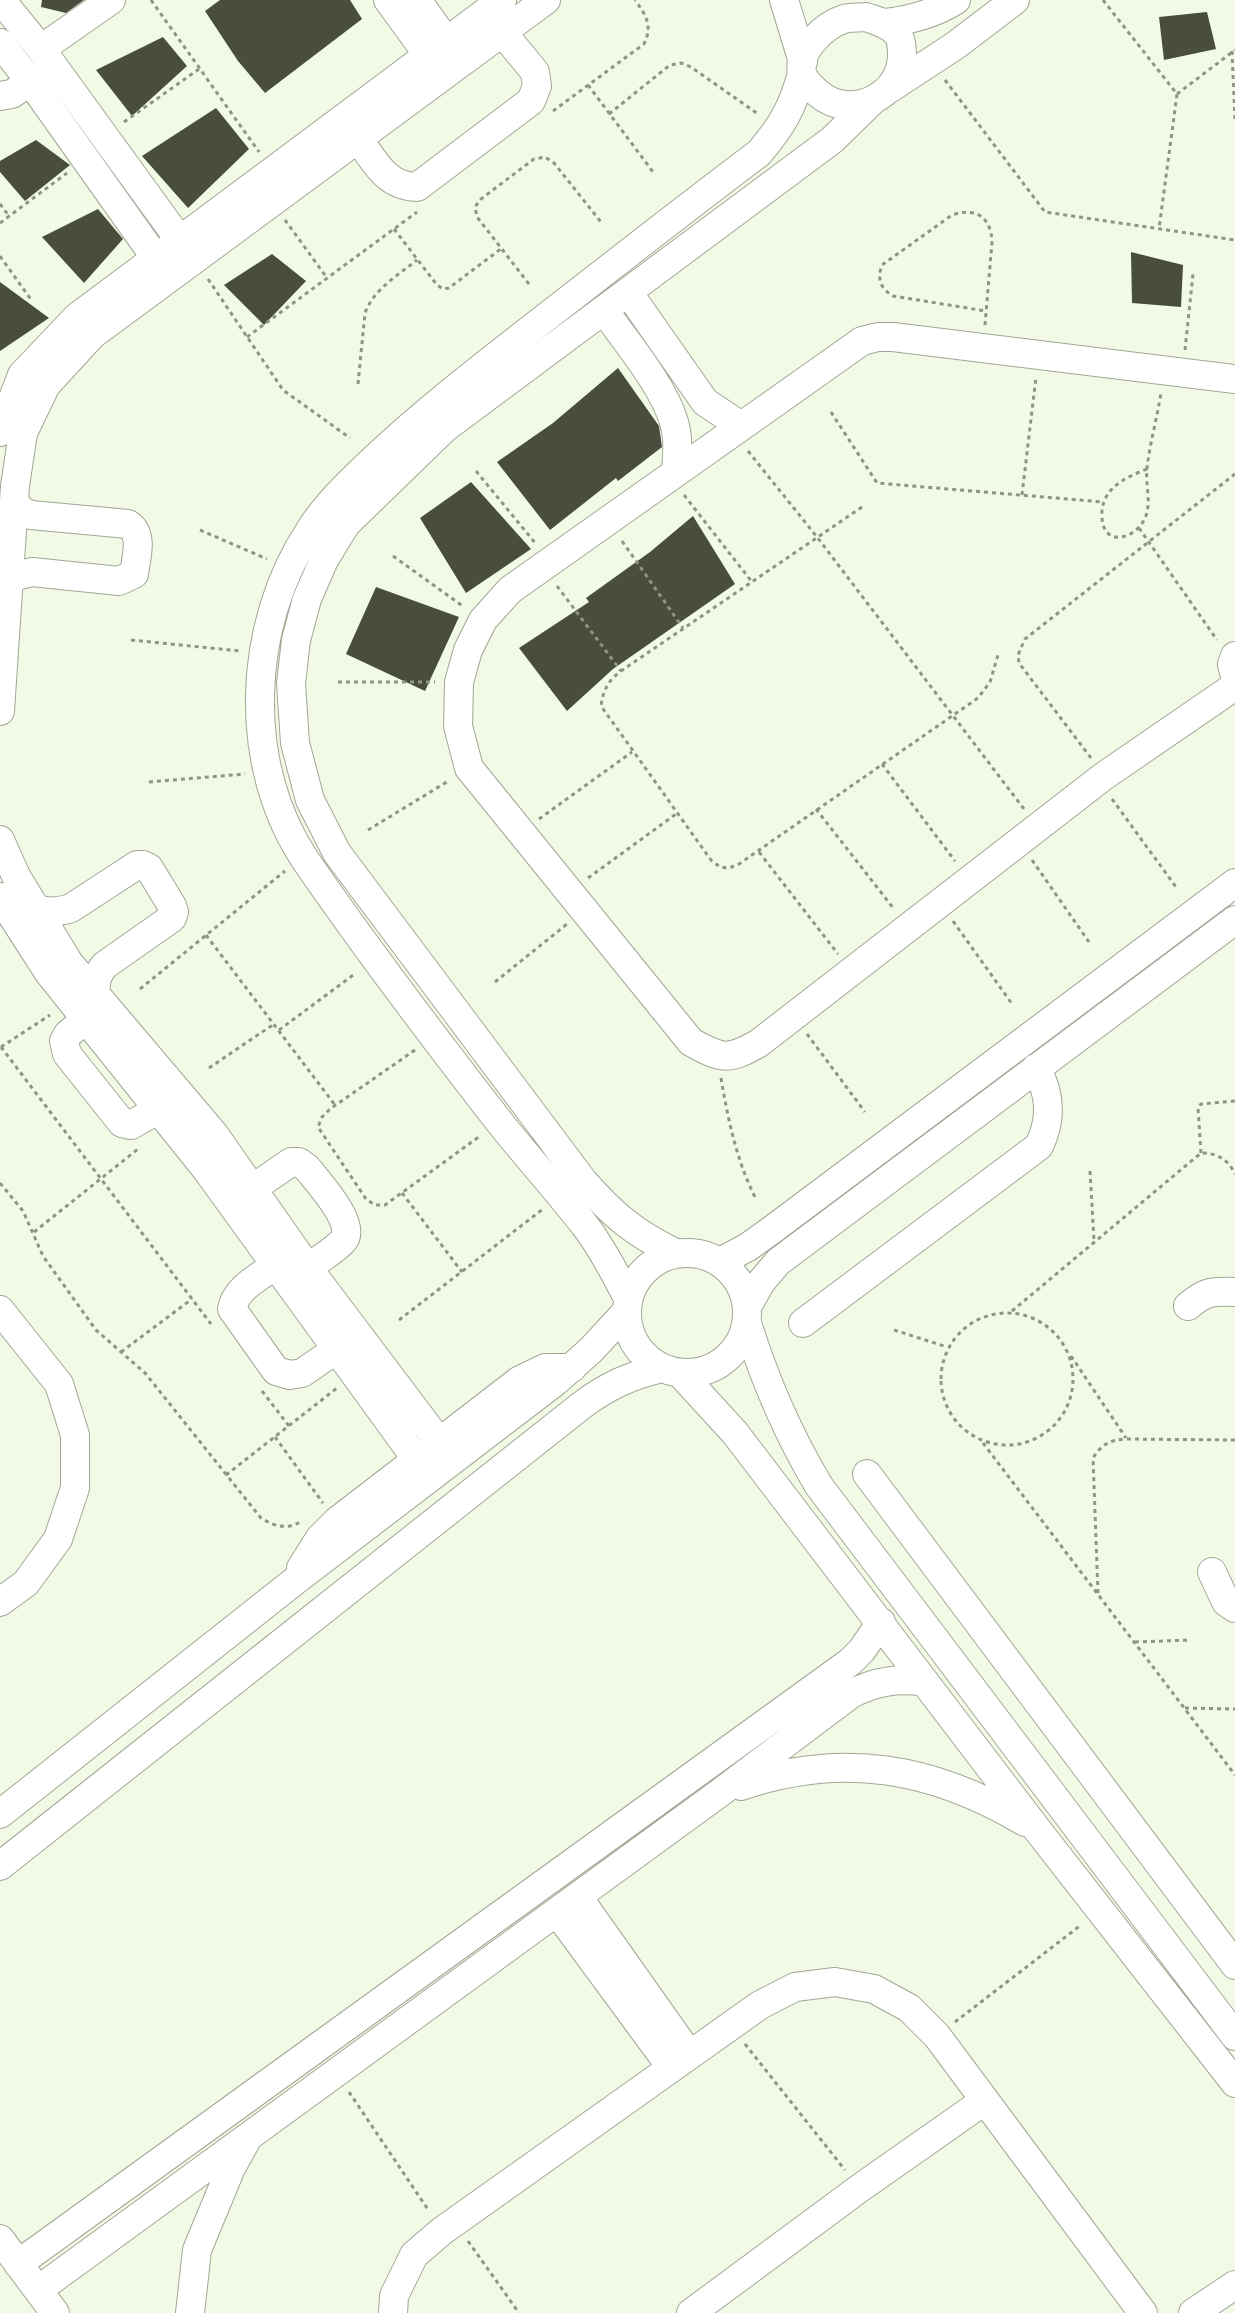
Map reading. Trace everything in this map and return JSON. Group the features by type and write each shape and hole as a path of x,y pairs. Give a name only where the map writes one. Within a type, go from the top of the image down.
{"street":[{"path":"1,0 41,48 187,250"},
{"path":"41,48 111,0"},
{"path":"388,0 445,59"},
{"path":"417,0 445,59"},
{"path":"0,432 22,375 77,316 162,267 187,250 273,202 358,139 445,59 502,0"},
{"path":"187,250 272,170 445,59 502,32 546,0"},
{"path":"676,1253 632,1229 609,1210 583,1181 343,861 310,800 295,743 291,683 296,640 307,599 317,576 346,524 445,428 832,140 881,95 897,76 902,62 902,48 898,34 839,0"},
{"path":"956,0 932,13 909,20 845,18 826,27 811,43 794,102 779,130 759,153 428,408 351,480 311,528 288,569 272,610 263,653 260,713 268,772 282,815 303,857 434,1036 499,1121 590,1234 608,1261 627,1305 630,1335 643,1355 671,1371 735,1432 1036,1828 1235,2083"},
{"path":"782,3 811,88 824,99 840,105 857,105 881,95 1015,0"},
{"path":"358,139 391,181 403,187 417,187 531,101 537,86 535,72 502,32"},
{"path":"0,43 30,81 162,267"},
{"path":"0,96 12,94 30,81"},
{"path":"0,711 14,504 23,433 46,385 92,335 162,267"},
{"path":"628,292 705,402 737,429"},
{"path":"604,310 666,399 677,439 673,474"},
{"path":"1234,670 1101,778 759,1043 740,1054 717,1056 691,1042 578,900 469,768 458,726 459,682 468,650 483,620 510,590 862,341 878,337 893,337 1235,379"},
{"path":"10,582 16,576 32,572 119,582 134,574 138,535 135,528 128,524 31,515 14,504"},
{"path":"0,840 16,876 69,963 90,1005 158,1109 206,1169 417,1460"},
{"path":"37,909 48,912 71,908 137,866 143,865 148,868 172,906 174,912 172,918 105,965 98,973 90,1005 64,1041 64,1047 122,1123 131,1125 158,1109"},
{"path":"720,1262 748,1247 773,1229 1235,883"},
{"path":"0,897 49,973 90,1005 214,1134 308,1268 440,1443"},
{"path":"0,1866 598,1394 633,1376 671,1371 703,1371 724,1361 739,1344 747,1314 761,1282 778,1262 1235,920"},
{"path":"803,1322 1040,1146 1045,1134 1049,1107 1043,1080 1036,1068"},
{"path":"252,1189 291,1162 298,1162 307,1168 345,1220 347,1234 343,1241 308,1268"},
{"path":"0,1814 296,1580 572,1368 627,1305 638,1277 654,1262 676,1253 691,1252 706,1255 720,1262 738,1280 760,1366 776,1407 819,1486 1235,2036"},
{"path":"276,1265 242,1290 235,1298 232,1309 276,1371 290,1375 302,1373 337,1349"},
{"path":"1188,1306 1202,1295 1213,1291 1235,1292"},
{"path":"0,1310 59,1384 75,1435 75,1488 58,1539 26,1583 0,1602"},
{"path":"296,1580 306,1558 320,1538 337,1521 532,1373 558,1367 572,1368"},
{"path":"867,1474 1235,1965"},
{"path":"1212,1572 1226,1602 1235,1608"},
{"path":"18,2264 850,1662 862,1650 881,1622"},
{"path":"38,2290 567,1905 851,1694 863,1687 890,1680 926,1682"},
{"path":"721,1792 773,1775 828,1767 883,1770 937,1780 988,1800 1036,1828"},
{"path":"567,1905 680,2060"},
{"path":"393,2313 394,2296 414,2255 448,2227 680,2060 760,2005 796,1987 835,1982 874,1989 892,1998 909,2008 937,2036 1143,2313"},
{"path":"1184,2018 1208,2001"},
{"path":"691,2313 860,2188 984,2101"},
{"path":"190,2313 197,2250 231,2168 248,2136"},
{"path":"104,2201 125,2226"},
{"path":"0,2239 55,2313"},
{"path":"1193,2313 1235,2285"}],"path":[{"path":"151,0 272,170"},
{"path":"1103,0 1177,94"},
{"path":"1159,229 1177,94 1233,50"},
{"path":"1233,50 1235,119"},
{"path":"931,61 1045,212 1235,240"},
{"path":"609,114 670,64 681,63 691,67 779,130"},
{"path":"104,136 199,69"},
{"path":"588,85 653,172"},
{"path":"529,284 477,217 475,207 481,199 534,159 545,158 554,163 601,222"},
{"path":"0,223 86,160"},
{"path":"273,202 327,278"},
{"path":"0,204 9,216"},
{"path":"984,348 991,230 986,220 976,213 964,211 952,215 882,265 879,274 880,283 885,291 893,296 986,311"},
{"path":"394,229 437,285 443,289 449,288 502,248"},
{"path":"187,250 283,390 350,438"},
{"path":"0,256 32,301"},
{"path":"358,384 365,313 368,304 376,293 417,260"},
{"path":"1147,469 1117,483 1103,502 1102,522 1105,531 1112,537 1122,538 1131,535 1139,528 1146,517 1148,504 1147,469 1174,370 1193,274"},
{"path":"1022,496 1038,354"},
{"path":"831,412 877,483 1103,502"},
{"path":"737,429 952,716 1028,834 1088,942"},
{"path":"476,471 547,564 621,671"},
{"path":"673,474 752,582"},
{"path":"1176,887 1019,663 1018,654 1025,639 1235,474"},
{"path":"862,507 621,671 610,680 603,692 601,706 676,814 711,860 719,867 729,869 758,852 952,716 985,691 998,654"},
{"path":"608,521 683,628"},
{"path":"1139,528 1150,540 1234,670"},
{"path":"200,530 288,569"},
{"path":"393,556 483,620"},
{"path":"131,640 263,653"},
{"path":"338,682 459,682"},
{"path":"521,832 632,752"},
{"path":"882,764 970,879"},
{"path":"368,830 469,768"},
{"path":"149,782 268,772"},
{"path":"816,810 908,927"},
{"path":"495,982 578,900 676,814"},
{"path":"758,852 851,971"},
{"path":"140,989 303,857"},
{"path":"940,902 1012,1004"},
{"path":"206,935 336,1105"},
{"path":"278,1030 377,958"},
{"path":"90,1005 0,1047 216,1331"},
{"path":"793,1016 865,1112"},
{"path":"208,1068 274,1024"},
{"path":"434,1036 336,1105 322,1117 318,1127 366,1199 375,1205 385,1204 499,1121"},
{"path":"717,1056 734,1142 756,1199"},
{"path":"1201,1153 1198,1108 1201,1104 1207,1102 1235,1101"},
{"path":"34,1232 100,1177 139,1148"},
{"path":"1011,1311 1201,1153 1211,1153 1223,1158 1232,1166 1235,1174"},
{"path":"1090,1172 1094,1241"},
{"path":"0,1183 23,1212 34,1232 43,1256 96,1330 145,1373 261,1518 272,1525 285,1527 298,1523 304,1518"},
{"path":"402,1193 462,1272"},
{"path":"399,1320 559,1196"},
{"path":"121,1352 192,1299"},
{"path":"1126,1439 1071,1355 1047,1325 1011,1311 986,1315 963,1327 947,1347 939,1384 952,1420 983,1443 1235,1775"},
{"path":"894,1330 947,1347"},
{"path":"983,1443 1022,1446 1056,1427 1074,1393 1071,1355"},
{"path":"226,1475 355,1374"},
{"path":"258,1386 288,1426"},
{"path":"275,1437 324,1504"},
{"path":"1098,1594 1093,1458 1101,1446 1113,1440 1126,1439 1235,1440"},
{"path":"318,1509 332,1498"},
{"path":"1134,1642 1191,1640"},
{"path":"1184,1708 1235,1709"},
{"path":"937,2036 1100,1910"},
{"path":"731,2026 860,2188"},
{"path":"336,2073 448,2227 519,2313"}],"building":[{"path":"42,0 84,0 66,13 41,7"},
{"path":"220,0 350,0 362,19 265,93 238,61 205,11"},
{"path":"1207,12 1216,49 1164,60 1159,17"},
{"path":"163,37 187,66 132,116 96,70"},
{"path":"216,108 249,149 188,208 142,156"},
{"path":"36,140 70,165 25,201 0,172 0,161"},
{"path":"98,209 123,239 84,283 42,237"},
{"path":"1131,252 1183,265 1181,307 1132,303"},
{"path":"272,254 306,281 264,325 224,285"},
{"path":"0,282 49,318 0,351"},
{"path":"618,368 659,426 662,447 618,481 616,478 550,530 497,462 553,423"},
{"path":"471,482 531,549 466,593 420,518"},
{"path":"693,516 735,584 613,669 567,711 519,648 589,602 586,598 650,552"},
{"path":"376,587 459,617 425,691 346,654"}]}
